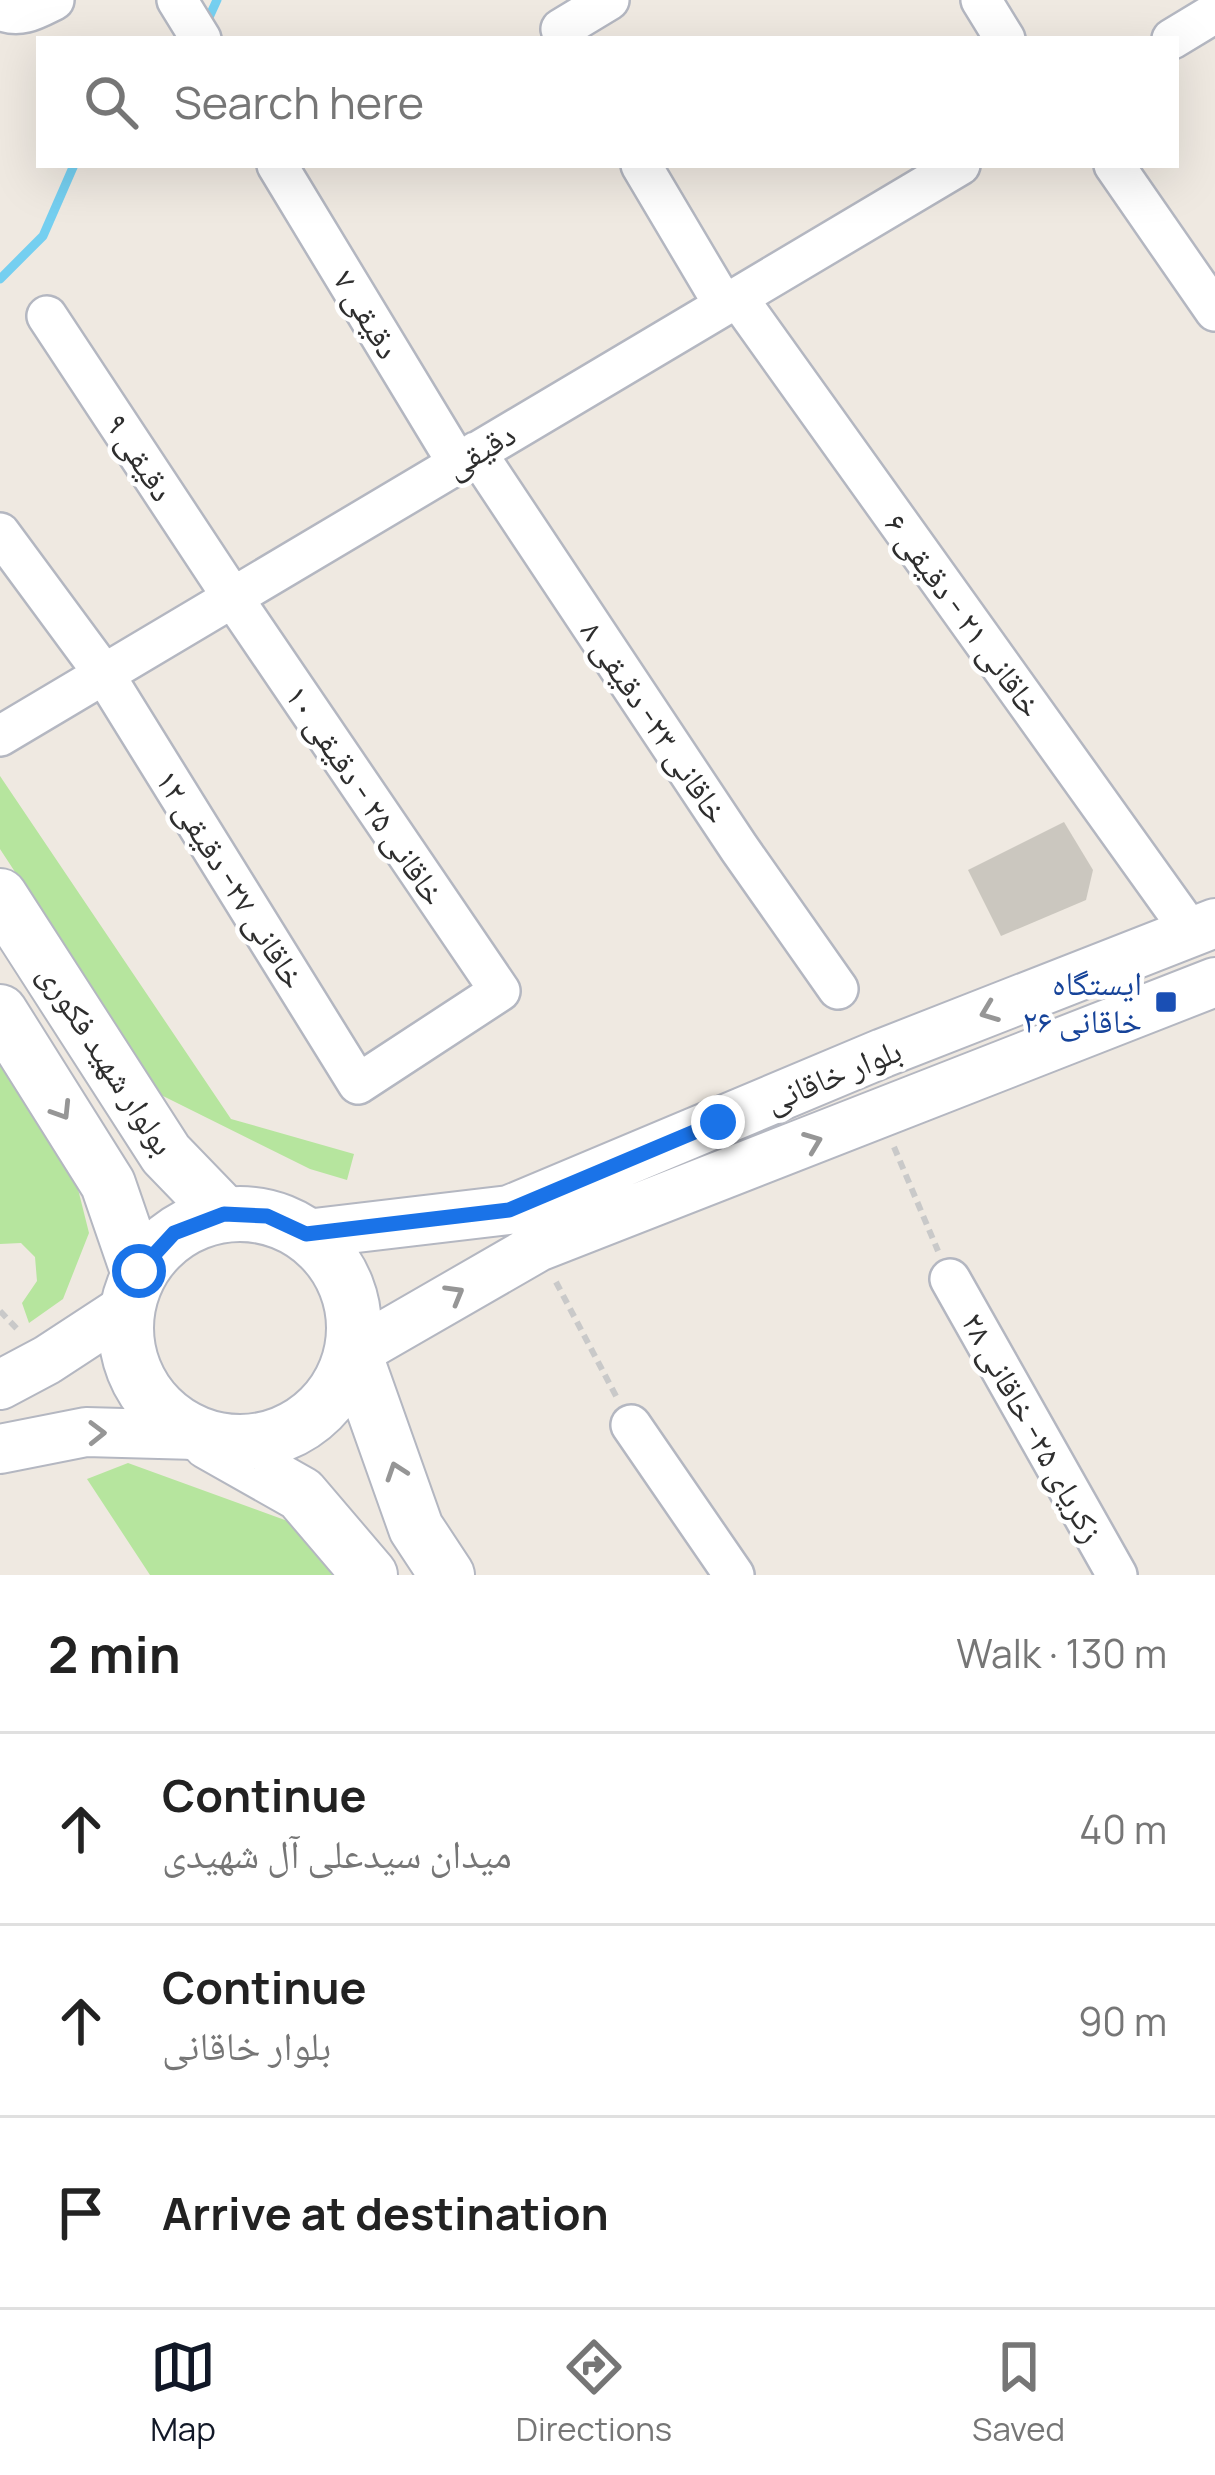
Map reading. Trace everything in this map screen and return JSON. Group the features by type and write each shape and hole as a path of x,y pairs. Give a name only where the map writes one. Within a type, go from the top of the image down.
{"main road":[{"name":"بولوار شهید فکوری","path":"0,896 166,1154 224,1214"},
{"name":"بولوار شهید فکوری","path":"0,1012 108,1184 132,1290"},
{"path":"370,1575 301,1494 154,1406 129,1361 132,1290 174,1233 224,1214 267,1216 306,1234 338,1267 354,1308 354,1353 416,1528 447,1575"},
{"path":"196,1435 246,1444 295,1431 333,1399 354,1353"}],"street":[{"path":"0,10 10,15 31,12 54,0"},
{"path":"177,0 199,36"},
{"path":"557,23 610,0"},
{"path":"981,0 1003,36"},
{"path":"1177,36 1215,13"},
{"name":"دقیقی ۷","path":"279,168 467,458"},
{"name":"خاقانی ۲۱ - دقیقی ۶","path":"643,168 730,301 1203,928"},
{"name":"دقیقی","path":"0,736 955,168"},
{"path":"1116,168 1215,311"},
{"name":"دقیقی ۹","path":"47,316 232,598"},
{"name":"خاقانی ۲۳- دقیقی ۸","path":"467,458 838,989"},
{"name":"خاقانی ۲۷- دقیقی ۱۲","path":"0,533 104,674 358,1084"},
{"name":"خاقانی ۲۵ - دقیقی ۱۰","path":"232,598 500,992 358,1084"},
{"name":"بلوار خاقانی","path":"306,1234 509,1210 883,1053 1203,928"},
{"name":"بلوار خاقانی","path":"354,1353 538,1246 1215,982"},
{"name":"زکریای ۲۵- خاقانی ۲۸","path":"950,1279 1117,1575"},
{"path":"0,1385 47,1360 132,1290"},
{"path":"631,1425 734,1575"},
{"path":"0,1449 86,1432 196,1435"}],"path":[{"path":"881,1116 950,1279"},
{"path":"538,1246 631,1425"}],"green space":[{"path":"0,776 231,1119 354,1154 347,1180 310,1169 161,1095 0,849"},
{"path":"0,1063 75,1177 89,1233 63,1299 29,1323 22,1303 37,1281 35,1257 21,1243 0,1244"},
{"path":"128,1463 293,1523 343,1575 150,1575 87,1479"}],"building":[{"path":"1064,822 1093,870 1086,900 1001,936 968,870"}],"waterway":[{"path":"206,24 217,0"},
{"path":"0,279 43,236 73,168"}],"place":[{"name":"ایستگاه خاقانی ٢۶","path":"1166,1002"}],"route":[{"path":"139,1271 174,1233 224,1214 267,1216 306,1234 509,1210 718,1122"}]}
